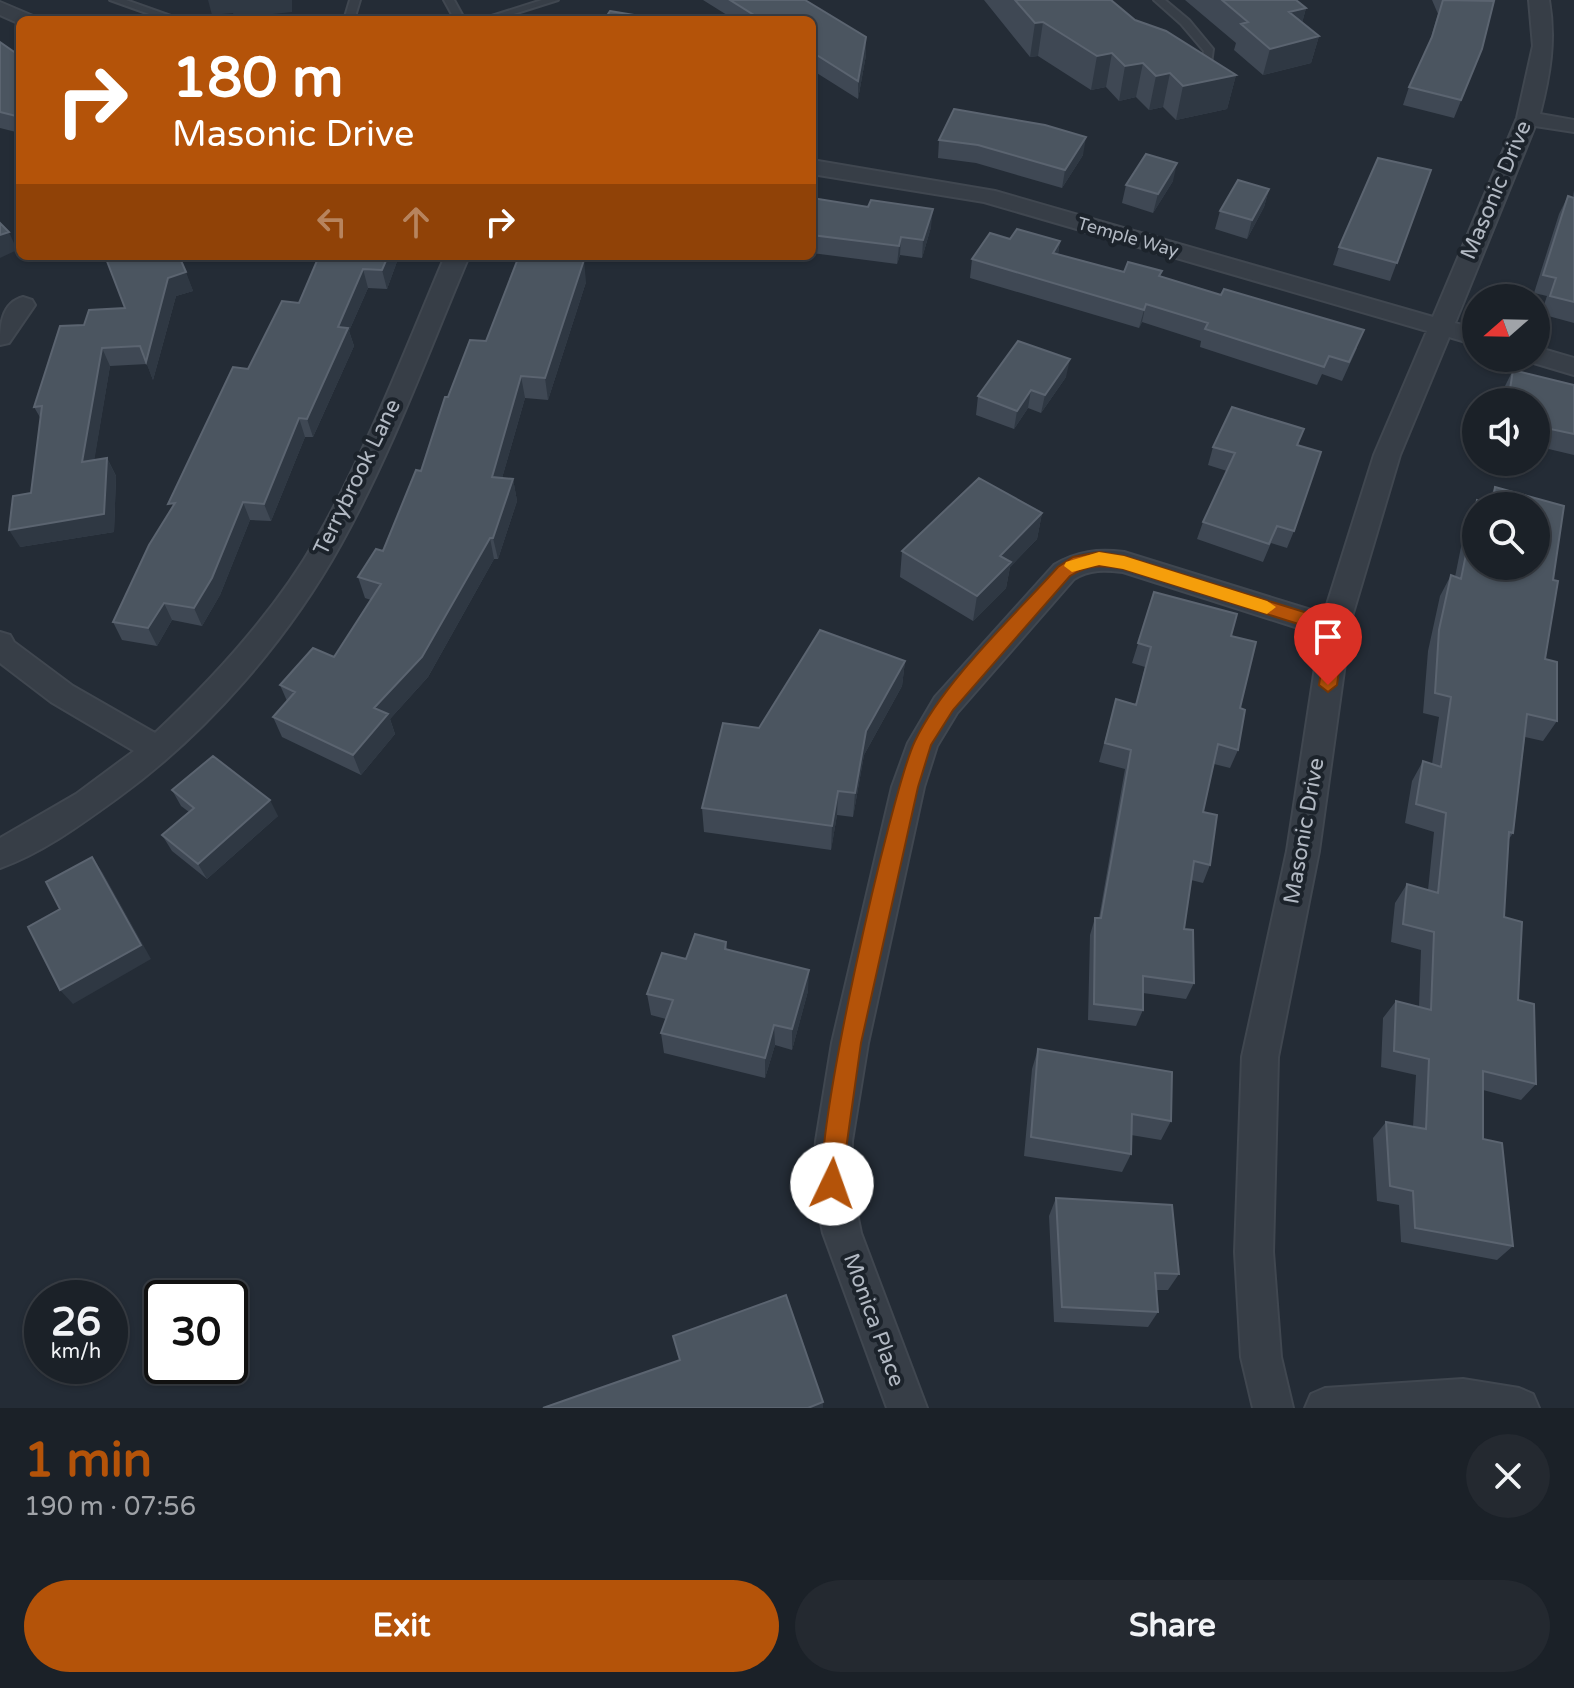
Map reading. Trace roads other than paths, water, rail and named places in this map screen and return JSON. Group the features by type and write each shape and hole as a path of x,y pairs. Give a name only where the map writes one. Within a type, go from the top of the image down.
{"street":[{"name":"Masonic Drive","path":"1273,1408 1261,1357 1254,1252 1260,1057 1303,851 1336,629 1387,455 1528,118 1543,62 1543,18 1539,0"},
{"path":"1528,118 1574,126"},
{"name":"Temple Way","path":"816,168 987,196 1462,333"},
{"name":"Terrybrook Lane","path":"0,854 44,832 125,777 158,750 200,713 266,636 332,536 370,459 455,260"},
{"path":"0,337 23,305"},
{"path":"1550,359 1574,367"},
{"name":"Monica Place","path":"907,1408 842,1233 832,1184 834,1141 850,1043 908,787 923,743 946,705 1064,572 1079,562 1099,558 1124,562 1336,629"},
{"path":"0,643 4,650 62,694 158,750"},
{"path":"1325,1408 1463,1399 1519,1408"}],"lane":[{"path":"115,0 165,16"},
{"path":"498,16 553,0"},
{"path":"1159,0 1185,22 1209,51 1206,69 1180,64"}]}
